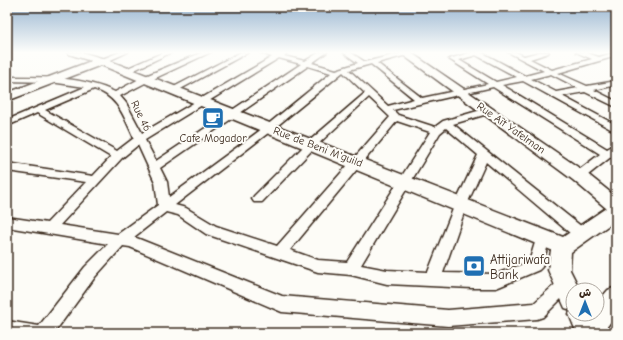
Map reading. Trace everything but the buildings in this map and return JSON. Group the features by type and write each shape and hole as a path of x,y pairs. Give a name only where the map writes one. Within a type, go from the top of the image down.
{"street":[{"path":"7,97 52,78 81,68"},
{"name":"Rue de Beni M'guild","path":"117,68 405,181 564,246"},
{"path":"125,71 132,68"},
{"path":"116,95 146,79 172,68"},
{"path":"172,90 215,68"},
{"path":"49,229 118,156 139,139 259,68"},
{"path":"154,167 300,68"},
{"path":"325,68 340,71 395,117 436,132"},
{"path":"44,333 90,272 121,239 269,128 340,71 351,68"},
{"path":"379,68 420,100"},
{"name":"Rue Aït Yafelman","path":"428,68 579,176 616,207"},
{"path":"467,68 495,85 612,150 579,176"},
{"path":"506,68 616,129"},
{"path":"544,68 616,104"},
{"path":"387,109 459,91 495,85 567,68"},
{"name":"Rue 46","path":"7,79 52,78 92,87 116,95 162,182 164,207"},
{"path":"555,96 614,85"},
{"path":"7,123 92,87"},
{"path":"258,199 312,144 368,94"},
{"path":"38,110 118,156"},
{"path":"350,269 436,132 446,123 488,111"},
{"path":"278,253 322,206 356,162 395,117"},
{"path":"446,123 582,236"},
{"path":"433,279 461,204 484,154"},
{"path":"7,167 96,180"},
{"path":"164,207 182,211 211,230 318,266 350,269 387,277 496,281 534,266 544,237"},
{"path":"565,283 559,270 560,253 564,246 582,236 603,220 616,213"},
{"path":"7,222 121,239 282,304 448,318 537,311 565,294"},
{"path":"585,326 616,298"},
{"path":"7,329 34,333"}],"place":[{"name":"Cafe Mogador","path":"213,118"},
{"name":"Attijariwafa Bank","path":"474,266"}]}
